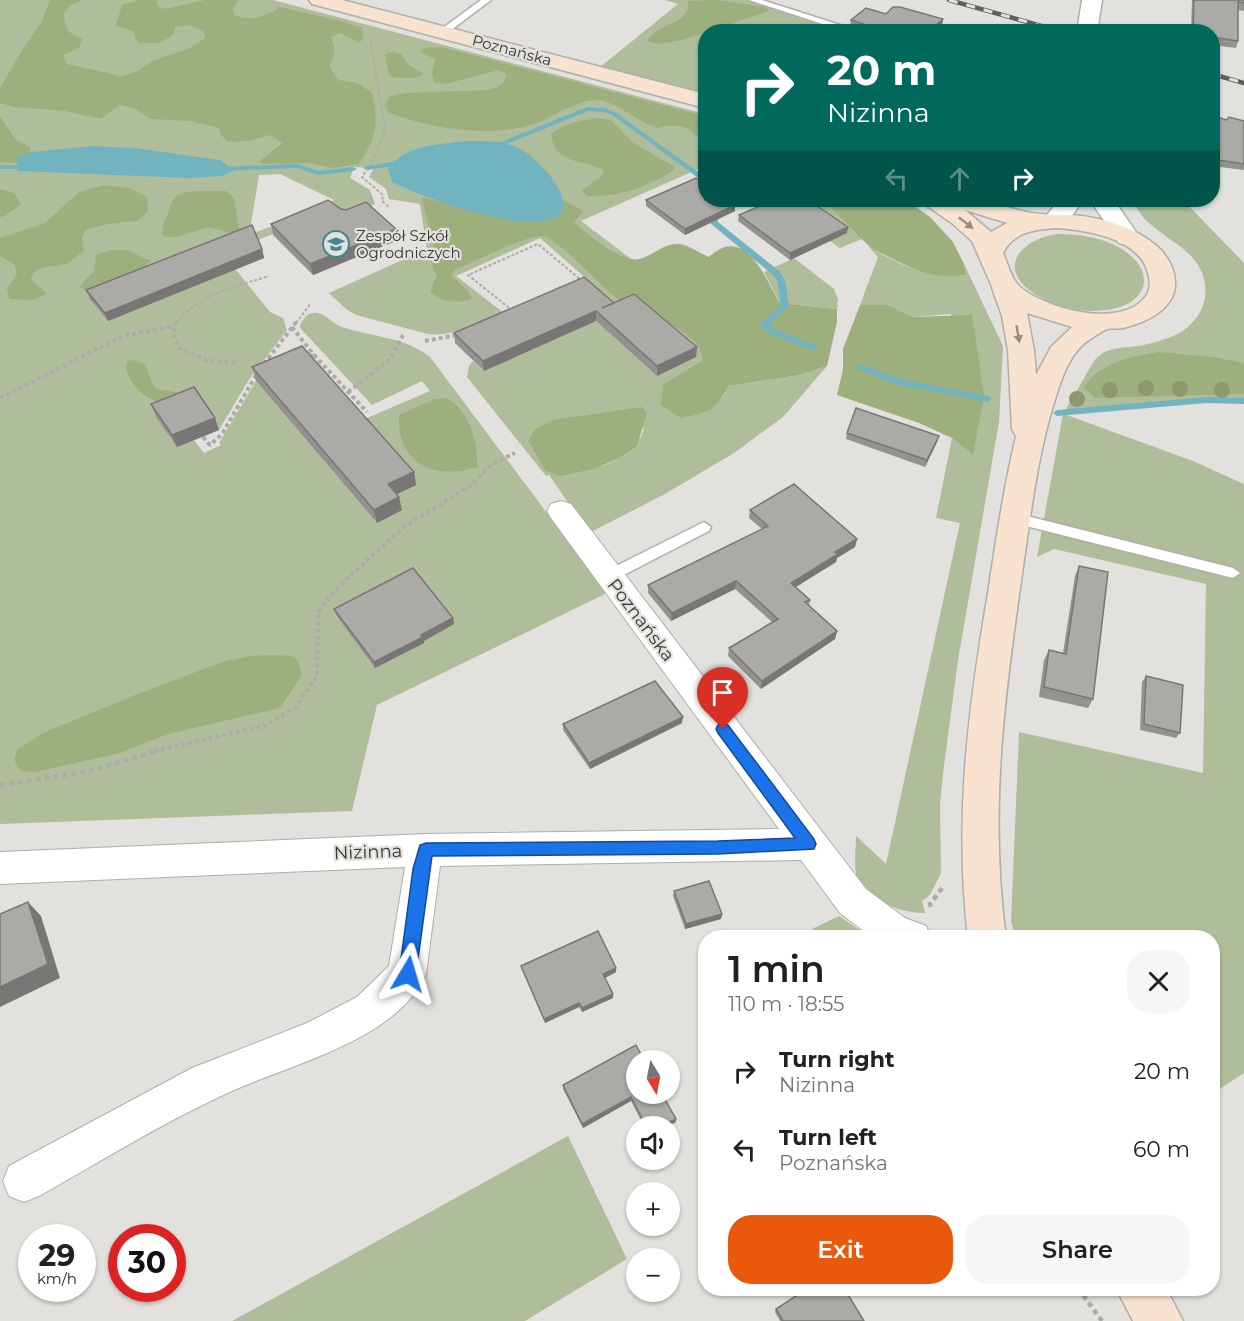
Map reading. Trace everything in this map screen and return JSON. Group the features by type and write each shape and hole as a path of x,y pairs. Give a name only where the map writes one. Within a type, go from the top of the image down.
{"main road":[{"name":"Poznańska","path":"320,0 698,99"},
{"path":"943,207 977,232 991,253 1015,316 1021,350 1027,440"},
{"path":"980,207 999,214 1081,223 1128,238 1145,249 1156,261 1164,279 1162,292 1154,304 1144,311 1126,318 1083,321 1039,310 1020,299 1000,279"},
{"path":"991,253 998,239 1009,230 1026,224 1050,221"},
{"path":"986,930 979,878 979,801 990,677 1027,440 1057,360 1075,335 1103,321"},
{"path":"1144,1296 1160,1321"}],"street":[{"path":"1089,24 1092,0"},
{"path":"1050,221 1064,207"},
{"path":"1107,207 1128,238"},
{"name":"Poznańska","path":"561,511 853,901 892,930"},
{"name":"Nizinna","path":"0,868 426,850 718,848 809,844"},
{"path":"24,1181 206,1082 319,1037 371,1010 408,974 419,878 426,850"},
{"name":"Poznańska","path":"899,930 923,926"}],"lane":[{"path":"442,32 487,0"},
{"path":"753,0 832,24"},
{"path":"1015,518 1233,573"},
{"path":"609,576 704,527"}],"path":[{"path":"370,34 385,129 376,155 362,177 383,195 382,201 390,208"},
{"path":"506,317 514,313 468,275 538,244 582,281"},
{"path":"236,363 204,361 188,354 177,347 173,339 174,326 186,312 200,303 269,276"},
{"path":"203,437 210,445 222,434 253,379 311,303"},
{"path":"0,398 123,336 174,326"},
{"path":"292,327 314,355 367,412"},
{"path":"425,341 461,334"},
{"path":"348,392 390,359 403,335"},
{"path":"303,359 314,355"},
{"path":"253,379 261,376"},
{"path":"0,785 86,772 159,750 264,726 296,707 317,676 318,612 340,585 404,527 471,485 492,464 515,453"},
{"path":"923,926 930,904 940,894 945,883"},
{"path":"1084,1296 1102,1321"}],"green space":[{"path":"0,0 273,0 698,112 698,169 581,221 732,335 672,411 717,403 728,386 800,375 827,366 783,417 734,453 665,494 589,533 549,475 546,476 467,377 469,366 473,361 484,371 596,321 657,376 696,357 622,310 540,238 456,276 504,313 476,325 448,333 428,334 356,315 329,293 427,249 420,204 389,199 386,189 369,177 374,168 354,167 350,178 370,190 375,204 340,218 314,209 334,200 280,174 259,175 249,235 306,213 303,222 223,254 270,312 283,318 287,330 250,378 219,430 198,400 157,417 177,447 194,440 204,453 221,445 219,443 256,381 376,522 401,510 391,497 416,484 360,421 430,391 422,381 372,405 301,329 300,326 306,316 313,313 321,314 342,327 399,341 430,357 607,593 377,705 352,811 0,824","holes":["644,428 632,449 622,457 599,467 562,476"]},
{"path":"50,0 83,0 70,5 64,14 68,30 82,39 79,48 63,55 67,64 121,76 134,73 152,61 190,48 205,38 204,31 190,25 175,27 173,35 160,43 140,43 133,31 116,26 122,5 139,0 157,0 158,6 165,9 205,0 238,0 233,8 234,15 240,17 258,17 280,7 362,28 363,36 360,43 339,33 331,37 334,52 329,66 338,80 358,83 372,93 376,122 373,138 358,164 333,168 308,163 262,164 260,161 282,143 270,135 250,141 228,142 221,135 219,128 190,121 151,119 134,108 119,105 101,119 65,111 14,107 0,103 0,88 41,23"},
{"path":"665,0 753,0 834,24 698,24 698,99 594,72 678,4"},
{"path":"715,0 765,7 769,11 730,24 698,24 698,35 682,40 659,44 647,41 652,35 685,15 688,1"},
{"path":"442,47 698,114 698,135 683,127 656,128 610,103 594,100 576,104 534,124 498,130 461,130 406,119 389,113 384,106 390,96 406,93 487,90 499,86 507,75 499,70 445,84 434,82 432,74 435,59 420,52 424,48"},
{"path":"392,52 401,54 409,65 424,74 407,78 389,76 385,54"},
{"path":"0,117 16,140 30,147 31,152 18,157 17,163 0,162"},
{"path":"597,118 611,120 633,143 674,166 674,170 653,182 632,190 610,195 587,196 582,190 601,177 604,170 564,156 558,151 551,134 578,121"},
{"path":"104,185 129,188 147,197 148,211 137,221 108,224 85,230 82,238 84,251 68,263 41,268 33,274 31,280 47,294 32,300 9,299 7,288 17,274 14,264 0,256 0,238 45,223 79,192"},
{"path":"0,189 14,193 21,204 0,217"},
{"path":"194,191 226,191 234,198 240,233 207,228 180,236 163,236 164,224 173,199 179,194"},
{"path":"422,197 480,213 535,222 560,216 563,200 584,211 574,222 614,252 632,259 639,259 673,244 686,246 709,257 722,248 733,246 743,250 760,268 780,303 837,309 837,322 827,366 800,375 728,386 720,401 710,410 681,418 661,405 663,385 703,360 699,348 691,338 679,329 614,296 567,252 548,238 541,236 511,245 456,269 451,275 468,291 472,299 455,302 440,298 430,292 437,275 431,258 435,241 428,224"},
{"path":"803,207 831,207 862,239 840,248 830,241"},
{"path":"830,207 916,207 930,217 953,242 964,264 966,275 944,276 925,273 876,251"},
{"path":"1137,207 1190,207 1244,263 1244,401 1206,400 1085,409 1064,414 1193,461 1244,484 1244,1073 1220,1089 1220,930 1014,930 1011,922 1019,732 1203,773 1206,584 1054,549 1037,557 1063,414 1094,361 1110,350 1149,344 1178,333 1194,320 1204,303 1204,280 1198,265 1188,253 1140,213"},
{"path":"1058,234 1098,239 1120,248 1140,266 1144,276 1139,294 1121,307 1089,311 1056,305 1026,287 1018,277 1015,268 1016,258 1031,243 1043,237"},
{"path":"868,246 903,265 927,273 966,275 964,264 1003,346 999,422 958,660 944,766 940,804 941,873 930,895 922,901 925,913 894,908 874,898 866,891 859,883 856,874 856,836 886,864 960,523 936,518 952,438 972,454 951,314 913,317 888,305 860,305 878,257"},
{"path":"112,250 129,250 144,259 151,260 138,275 92,289 85,290 79,287 94,271 96,255"},
{"path":"794,258 834,289 838,299 837,309 780,303 764,272"},
{"path":"860,305 888,305 913,317 972,315 984,395 973,455 952,438 919,423 837,395 843,369 843,349"},
{"path":"1158,352 1213,357 1244,363 1244,394 1096,398 1084,388 1098,372 1116,362"},
{"path":"136,360 145,364 151,381 157,389 182,393 165,403 144,395 132,382 126,368 127,361"},
{"path":"446,398 461,410 467,419 474,438 477,467 447,472 433,469 421,464 411,456 404,445 400,432 399,415 434,399"},
{"path":"642,407 647,413 637,446 620,458 594,469 562,476 546,471 528,441 535,429 553,420"},
{"path":"251,656 291,656 298,660 302,675 280,708 168,734 120,753 35,772 20,771 14,759 18,749 43,733 130,697 222,662"},
{"path":"839,916 860,930 813,930"},
{"path":"568,1136 626,1257 626,1260 525,1321 232,1321"}],"water":[{"path":"465,141 507,144 533,158 547,172 562,195 560,216 536,222 498,218 442,202 392,182 388,169 403,155 423,147"},
{"path":"92,146 134,148 220,160 234,171 222,176 189,178 17,171 17,157 31,152"}],"building":[{"path":"1194,0 1244,0 1244,3 1238,2 1238,41 1220,38 1220,24 1193,24"},
{"path":"893,7 900,7 943,19 937,24 864,24 851,20 866,8 886,14"},
{"path":"1229,117 1244,121 1244,164 1220,160 1220,118 1226,120"},
{"path":"696,178 698,179 698,207 731,207 685,229 646,200"},
{"name":"Zespół Szkół Ogrodniczych","path":"328,200 346,210 366,202 396,229 310,264 271,224"},
{"path":"758,207 818,207 848,227 790,253 739,215"},
{"path":"252,225 262,249 105,313 86,290"},
{"path":"584,277 614,303 634,294 697,347 657,366 596,311 483,361 454,333"},
{"path":"302,346 414,472 388,484 399,497 374,510 252,367"},
{"path":"194,387 215,418 172,435 151,404"},
{"path":"856,408 939,436 927,460 847,433"},
{"path":"794,484 857,539 835,552 838,554 791,583 810,600 805,602 837,631 762,681 729,648 778,619 736,581 672,613 648,585 768,526 750,510"},
{"path":"1079,566 1108,572 1093,699 1044,687 1049,650 1066,654"},
{"path":"413,568 453,618 421,635 423,637 374,662 334,609"},
{"path":"1146,676 1183,685 1180,733 1144,724"},
{"path":"655,681 683,717 589,763 563,724"},
{"path":"709,881 722,914 686,924 674,891"},
{"path":"28,902 48,964 0,987 0,914"},
{"path":"598,931 616,968 603,974 613,994 582,1008 579,1003 544,1019 521,966"},
{"path":"636,1045 639,1050 627,1050"},
{"path":"626,1050 626,1100 582,1124 563,1085"},
{"path":"635,1104 668,1104 674,1116 641,1116"},
{"path":"796,1296 849,1296 864,1321 783,1321 776,1309"}],"waterway":[{"path":"490,148 587,109 605,110 613,113 698,176"},
{"path":"367,168 404,162"},
{"path":"219,169 297,166 318,173 353,169"},
{"path":"0,167 30,167"},
{"path":"731,207 717,213 713,218 714,223 776,273 781,280 785,306 764,324 771,331 815,348"},
{"path":"860,367 898,382 988,399"},
{"path":"1057,413 1206,400 1244,401"}],"railway":[{"path":"949,0 1034,24"},
{"path":"1220,76 1244,83"}],"place":[{"name":"Zespół Szkół Ogrodniczych","path":"336,244"}],"route":[{"path":"408,974 420,869 426,850 718,848 809,844 723,729"}]}
